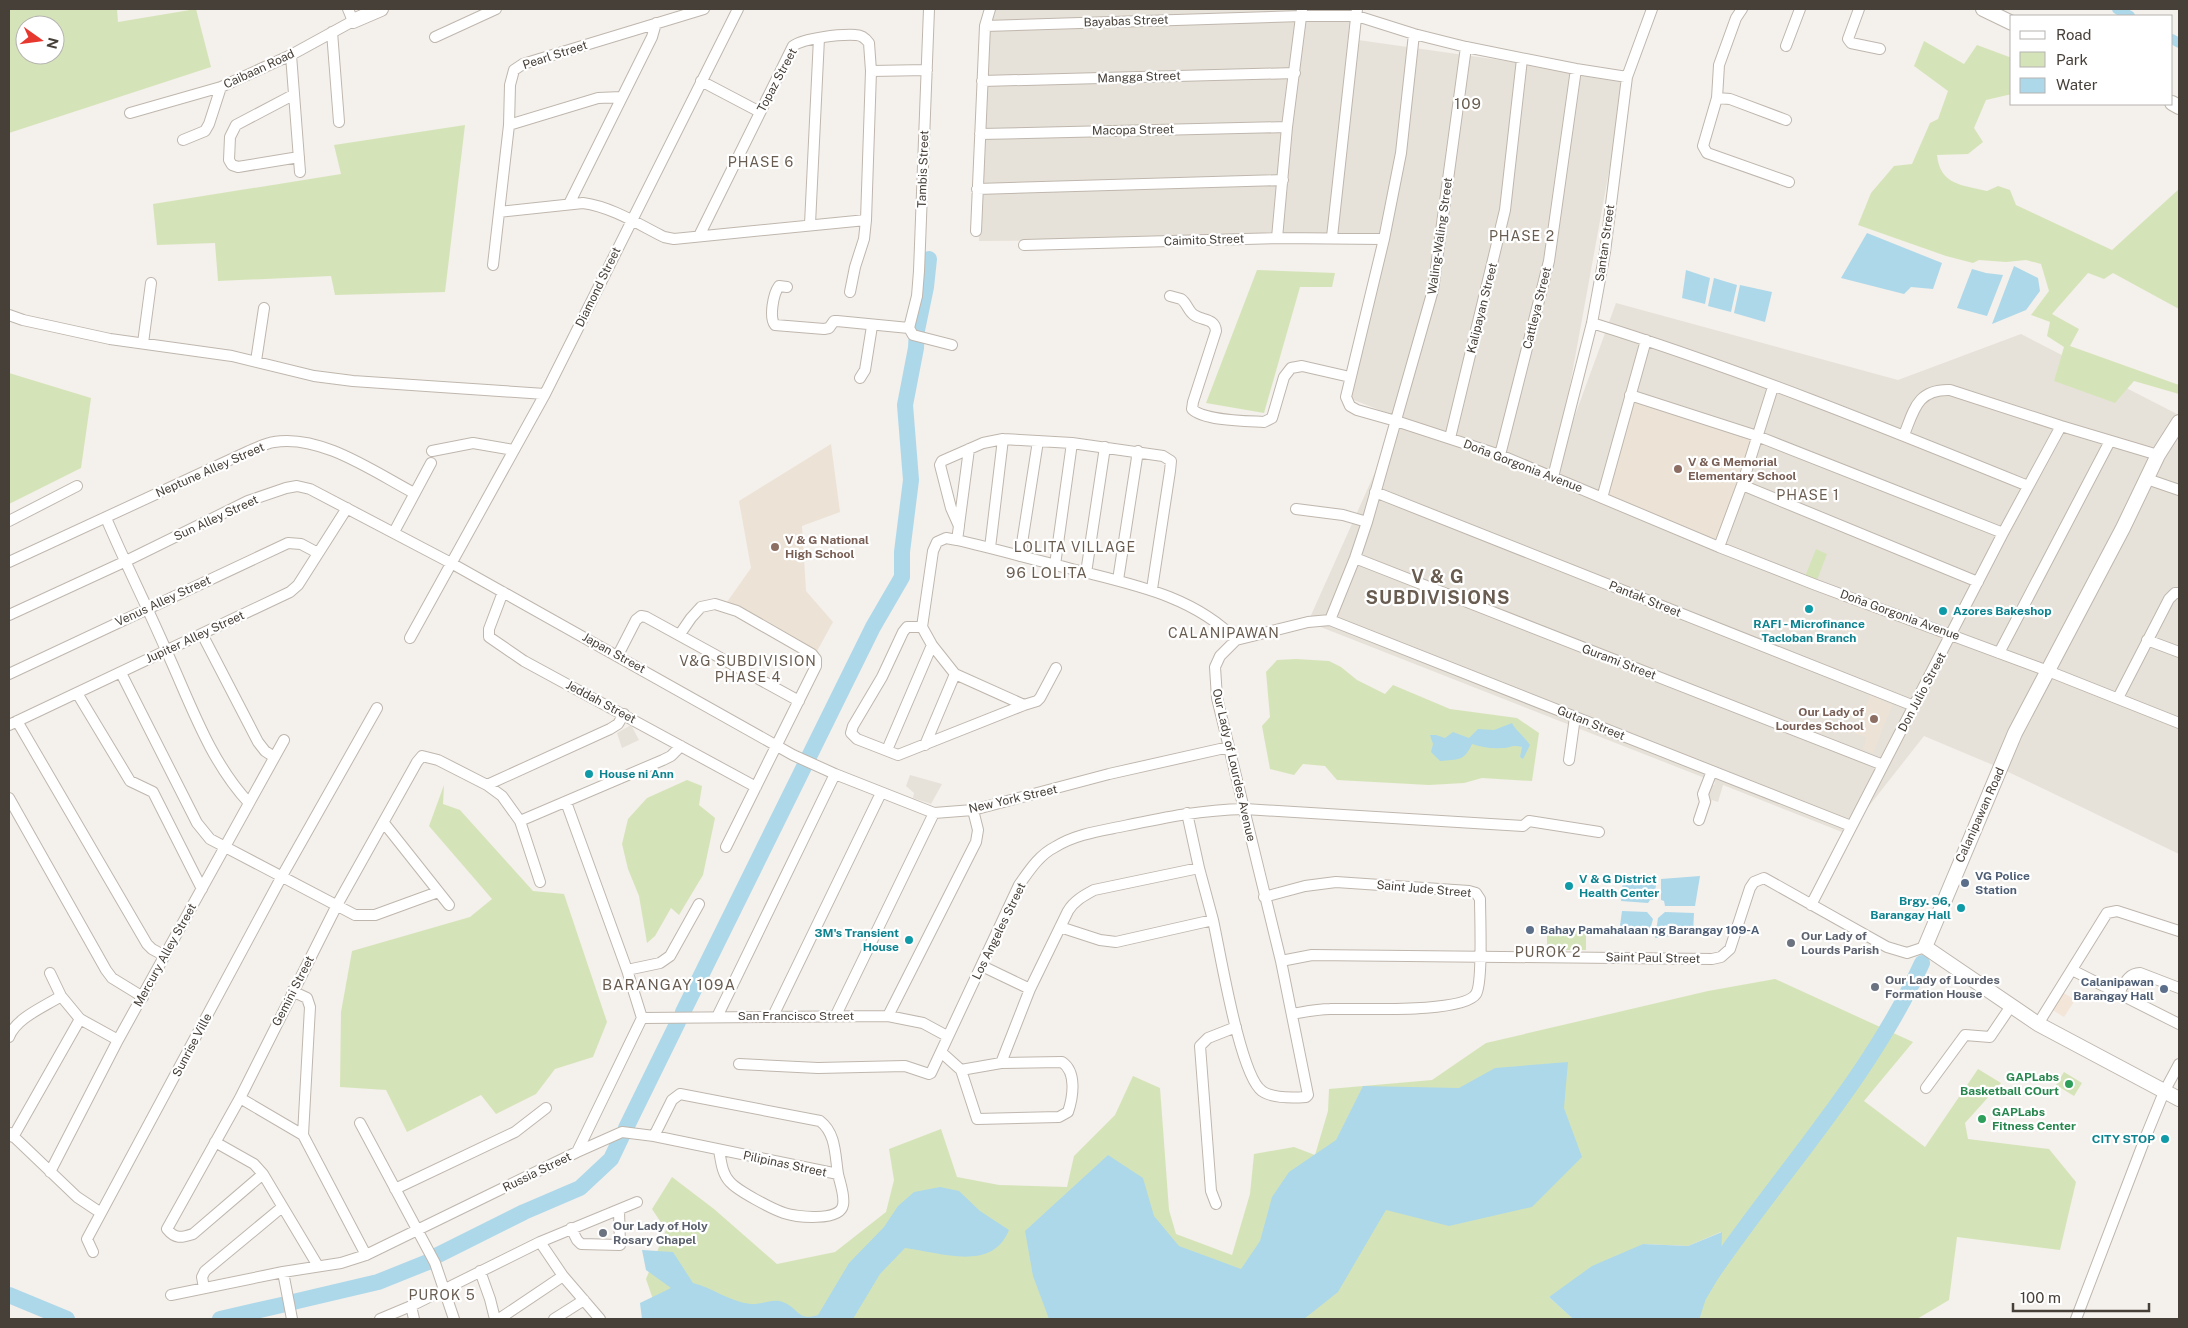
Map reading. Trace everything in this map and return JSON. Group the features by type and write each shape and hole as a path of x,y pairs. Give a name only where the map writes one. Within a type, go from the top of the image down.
{"street":[{"name":"Caibaan Road","path":"130,113 221,88 332,32 351,15 381,9"},
{"path":"435,37 496,9"},
{"name":"Pearl Street","path":"493,265 508,125 510,85 514,70 523,64 704,9"},
{"name":"Diamond Street","path":"410,638 545,394 738,9"},
{"name":"Tambis Street","path":"909,328 917,296 919,271 929,9"},
{"path":"976,231 985,26 990,9"},
{"name":"Santan Street","path":"1553,477 1592,324 1604,252 1627,77 1652,9"},
{"path":"1742,9 1736,18 1719,65 1717,98 1703,146 1707,153 1789,182"},
{"path":"1786,46 1800,9"},
{"path":"1859,9 1848,39 1851,42 1880,49"},
{"path":"1982,9 2010,22"},
{"path":"1277,238 1287,127 1302,12"},
{"name":"Bayabas Street","path":"985,26 1302,12 1357,13 1414,34 1466,47 1627,77"},
{"path":"1332,237 1357,13"},
{"path":"569,204 652,38 656,23"},
{"path":"332,32 339,122"},
{"name":"Doña Gorgonia Avenue","path":"1414,34 1401,153 1384,239 1350,377 1346,398 1350,406 1357,410 1500,455 1816,585 1952,634 2179,723"},
{"name":"Topaz Street","path":"699,236 793,46 798,42 819,38 857,35 866,38 869,43 871,72 866,220 864,239 855,267 850,292"},
{"path":"810,224 819,38"},
{"name":"Waling-Waling Street","path":"1330,620 1367,522 1434,290 1466,47"},
{"path":"291,54 300,172"},
{"name":"Kalipayan Street","path":"1450,438 1505,210 1522,58"},
{"name":"Cattleya Street","path":"1500,455 1549,261 1576,69"},
{"path":"871,72 927,70"},
{"name":"Mangga Street","path":"982,81 1295,72"},
{"path":"701,81 760,112"},
{"path":"183,140 205,131 221,88"},
{"path":"293,96 236,124 230,137 229,160 232,165 238,167 299,157"},
{"path":"508,125 598,98 622,97"},
{"path":"1717,98 1730,99 1786,120"},
{"name":"Macopa Street","path":"980,134 1287,127"},
{"path":"978,188 1282,180"},
{"path":"498,212 569,204 594,204 664,237 674,238 866,220"},
{"name":"Caimito Street","path":"1024,244 1332,237 1384,239"},
{"path":"143,344 151,283"},
{"path":"787,287 779,286 776,291 772,318 775,325 824,329 829,328 834,321 837,321 872,326 909,328 914,335 952,344"},
{"path":"1170,296 1181,299 1193,315 1215,325 1216,331 1193,402 1192,409 1196,413 1236,420 1268,421 1272,418 1284,377 1291,368 1302,366 1350,377"},
{"path":"256,361 264,308"},
{"path":"9,315 23,320 86,334 256,361 314,376 353,381 545,394"},
{"path":"1592,324 1646,340 1904,435 2028,486"},
{"path":"860,378 865,370 872,326"},
{"path":"1602,498 1646,340"},
{"path":"1720,547 1773,387"},
{"path":"1904,435 1916,404 1923,397 1942,390 1950,390 2061,426 2158,454"},
{"path":"1630,395 1757,436 2003,533"},
{"name":"Calanipawan Road","path":"1925,947 2015,733 2123,528 2158,454 2179,422"},
{"name":"Don Julio Street","path":"1810,905 2003,533 2061,426"},
{"path":"990,548 1003,439"},
{"path":"958,526 951,508 940,465 942,461 990,440 1072,443 1163,456 1170,461 1152,589"},
{"path":"1020,556 1038,441"},
{"path":"1999,653 2110,441"},
{"name":"Neptune Alley Street","path":"9,562 249,450 274,442 308,443 335,451 414,493"},
{"path":"432,451 473,443 514,450"},
{"path":"1056,565 1072,443"},
{"path":"1086,573 1105,447"},
{"path":"957,540 969,449"},
{"path":"1118,580 1138,451"},
{"path":"394,532 431,463"},
{"path":"2147,479 2179,490"},
{"path":"1742,485 1978,582"},
{"path":"9,521 76,486"},
{"name":"Sun Alley Street","path":"9,615 124,562 248,501 296,486 310,489 451,563"},
{"name":"Pantak Street","path":"1376,492 1914,706"},
{"name":"Jupiter Alley Street","path":"13,723 290,592 298,585 347,508"},
{"path":"1296,509 1343,514 1367,522"},
{"path":"106,518 124,562 188,699 224,771 248,803"},
{"path":"1024,705 955,674 932,646 922,627 933,551 937,542 946,538 957,540 1152,589 1195,610 1220,625 1236,640 1308,622 1330,620"},
{"name":"Venus Alley Street","path":"9,674 288,543 301,544 318,553"},
{"name":"Gurami Street","path":"1355,558 1883,766"},
{"name":"Japan Street","path":"451,563 777,745"},
{"name":"Jeddah Street","path":"503,592 489,629 489,636 524,660 756,787"},
{"path":"2118,698 2169,599 2175,593 2179,593"},
{"path":"680,634 701,607 715,604 737,611 812,654 816,659 816,666 726,847"},
{"path":"618,655 636,620 642,616 651,618 799,701"},
{"name":"Gutan Street","path":"1330,620 1851,826"},
{"path":"922,627 908,627 903,632 882,677 853,726 852,733 857,739 898,755 1037,701 1056,668"},
{"path":"202,634 258,742 264,751 274,757"},
{"name":"Our Lady of Lourdes Avenue","path":"1236,640 1220,656 1214,671 1216,698 1245,809 1281,962 1307,1097 1270,1095 1258,1088 1247,1067 1236,1027"},
{"path":"2147,640 2179,652"},
{"path":"887,750 932,646"},
{"path":"121,673 197,823 210,839 355,915 365,917 375,915 438,892"},
{"path":"925,745 955,674"},
{"path":"77,693 130,781 153,792 202,889"},
{"name":"Sunrise Ville","path":"93,1252 87,1239 282,876 377,708"},
{"path":"540,882 520,821 502,796 487,785 610,729 618,724 624,714"},
{"path":"1569,760 1575,717"},
{"path":"13,723 147,944 165,956"},
{"name":"Mercury Alley Street","path":"50,1172 118,1040 284,740"},
{"name":"New York Street","path":"777,745 807,762 934,813 973,810 1109,774 1229,747"},
{"path":"520,821 663,760 671,756 681,746"},
{"name":"Gemini Street","path":"262,1174 193,1234 182,1238 172,1235 167,1229 240,1098 292,991 337,905 416,762 422,756 438,760 487,785"},
{"path":"1699,820 1705,802 1703,795 1712,771"},
{"path":"717,1017 835,774"},
{"path":"773,1016 881,793"},
{"path":"9,798 106,970 112,978 143,997"},
{"path":"566,802 627,970 642,1018"},
{"name":"Los Angeles Street","path":"739,1064 847,1069 905,1066 928,1074 931,1073 1019,885 1031,867 1053,847 1076,836 1188,813 1208,810 1245,809 1523,826 1529,821 1599,832"},
{"path":"888,1016 976,842 978,830 973,810"},
{"path":"836,1015 934,813"},
{"path":"1188,813 1236,1027 1208,1038 1200,1046 1211,1191 1216,1204"},
{"path":"384,823 449,905"},
{"path":"1001,1063 1030,989 1073,903 1094,890 1199,868"},
{"name":"Saint Paul Street","path":"1281,962 1312,955 1712,959 1721,957 1730,949 1750,888 1758,879 1768,880 1892,949 1907,953 1925,947"},
{"name":"Saint Jude Street","path":"1264,896 1305,886 1336,882 1474,892 1480,899 1480,956 1475,995 1458,1004 1415,1009 1328,1009 1292,1014"},
{"path":"627,970 654,965 670,956 699,904"},
{"path":"2038,1024 2107,913 2111,911 2179,931"},
{"path":"1060,927 1100,940 1116,942 1213,920"},
{"path":"1925,947 2038,1024 2179,1099"},
{"path":"982,966 1030,989"},
{"path":"2072,970 2179,1024"},
{"path":"2118,994 2131,974 2140,972 2179,988"},
{"path":"50,973 61,996 80,1019 118,1040"},
{"path":"292,991 307,998 310,1007 303,1135 366,1255"},
{"path":"9,1038 12,1030 20,1022 61,996"},
{"path":"1926,1088 1961,1039 1967,1034 1990,1037 2010,1006"},
{"name":"San Francisco Street","path":"642,1018 888,1016 923,1023 947,1036"},
{"name":"Russia Street","path":"171,1295 283,1272 341,1263 366,1255 577,1152 642,1018"},
{"path":"80,1019 11,1135 76,1197 101,1213"},
{"path":"941,1052 961,1070 977,1119 1059,1117 1068,1112 1071,1104 1072,1074 1069,1066 1062,1062 1001,1063 961,1070"},
{"path":"2076,1319 2164,1092 2179,1064"},
{"path":"654,1136 672,1100 680,1094 820,1121 832,1134 838,1174"},
{"path":"240,1098 303,1135"},
{"path":"394,1189 515,1132 546,1108"},
{"path":"360,1123 435,1263 454,1319"},
{"path":"590,1125 594,1133 603,1140"},
{"name":"Pilipinas Street","path":"577,1152 622,1132 654,1136 838,1174 844,1204 841,1210 834,1215 808,1217 783,1213 730,1182 723,1172 719,1150"},
{"path":"215,1142 254,1164 318,1266"},
{"path":"380,1319 411,1306 540,1242 637,1202"},
{"path":"204,1288 202,1277 205,1271 281,1208"},
{"path":"571,1228 581,1244 620,1246 619,1211"},
{"path":"540,1242 563,1276 600,1319"},
{"path":"480,1271 497,1319 563,1276"},
{"path":"283,1272 292,1319"},
{"path":"554,1319 584,1300"},
{"path":"411,1306 414,1319"}],"shaded area":[{"path":"986,9 1358,9 1358,40 1626,78 1554,473 1616,303 1898,380 2021,334 2179,415 2179,854 2000,768 1924,736 1847,834 1723,785 1718,802 1712,800 1710,806 1707,805 1710,796 1706,795 1710,784 1714,785 1715,782 1308,622 1398,421 1518,464 1346,397 1384,239 979,241"},
{"name":"V & G Memorial Elementary School","path":"1634,401 1753,441 1716,544 1605,496"},
{"name":"V & G National High School","path":"831,444 840,512 802,526 806,591 833,622 816,653 727,602 751,568 739,501"},
{"name":"Our Lady of Lourdes School","path":"1871,694 1882,698 1882,701 1892,705 1873,753 1863,749 1867,738 1856,733"},
{"path":"631,725 639,740 622,748 617,733"},
{"path":"910,775 942,784 931,804 913,798 914,793 906,786"},
{"path":"2062,992 2075,1000 2064,1017 2051,1009"}],"green space":[{"path":"9,9 117,9 118,22 196,9 211,67 9,133"},
{"path":"1924,41 1964,64 1977,45 2010,57 2010,94 1986,100 1974,128 1983,142 1968,154 1937,155 1943,172 1954,182 1987,191 1998,186 2010,190 2016,205 2112,250 2179,189 2179,309 2113,273 2104,279 2088,273 2052,314 2079,329 2070,346 2179,385 2179,394 2134,381 2115,403 2054,381 2064,347 2047,336 2050,322 2031,315 2049,291 2041,264 2026,260 2006,262 1979,260 1973,263 1946,256 1858,225 1871,193 1894,166 1912,164 1930,123 1938,119 1948,91 1914,66"},
{"path":"465,125 445,292 335,295 331,276 218,281 215,243 157,245 153,204 341,174 334,145"},
{"path":"1257,270 1335,273 1332,287 1300,287 1264,413 1206,403"},
{"path":"9,373 91,398 81,468 9,504"},
{"path":"1816,549 1827,554 1816,583 1804,579"},
{"path":"1277,660 1329,661 1341,667 1357,680 1385,694 1393,685 1450,709 1517,718 1539,733 1532,781 1482,778 1464,783 1429,785 1337,780 1325,766 1303,764 1294,775 1270,769 1262,726 1270,717 1266,672"},
{"path":"687,780 702,786 699,805 715,818 703,875 679,915 671,908 655,936 647,943 639,896 628,869 622,844 628,819 647,798"},
{"path":"444,785 443,804 460,810 533,891 564,894 607,1022 593,1057 555,1069 536,1094 496,1114 481,1095 407,1132 386,1090 340,1087 341,1012 352,951 470,917 492,899 429,826"},
{"path":"1547,928 1586,928 1586,950 1547,950"},
{"path":"1775,979 1913,1042 1864,1101 1925,1147 1978,1069 2001,1083 1965,1123 1968,1139 2049,1149 2076,1182 2060,1250 1957,1237 1949,1300 1917,1319 1688,1319 1721,1263 1721,1232 1688,1246 1643,1244 1549,1297 1573,1319 652,1319 657,1311 646,1279 666,1230 652,1209 672,1177 714,1209 777,1264 835,1252 886,1212 894,1180 889,1149 941,1129 957,1177 999,1185 1067,1187 1074,1156 1115,1115 1133,1076 1160,1088 1169,1210 1176,1234 1232,1255 1250,1194 1254,1154 1294,1147 1315,1155 1328,1111 1329,1089 1432,1080 1486,1043 1708,991"},
{"name":"GAPLabs Basketball COurt","path":"2064,1072 2082,1083 2074,1096 2056,1085"}],"water":[{"path":"1867,233 1942,263 1933,289 1911,287 1904,294 1841,278"},
{"path":"2014,266 2038,278 2040,291 2026,310 1992,324"},
{"path":"1972,269 2003,275 1987,316 1957,308"},
{"path":"1686,270 1710,278 1705,304 1682,298"},
{"path":"1714,278 1737,285 1731,312 1708,306"},
{"path":"1740,285 1772,292 1765,322 1734,313"},
{"path":"1512,723 1530,745 1523,759 1520,757 1522,747 1515,746 1494,748 1472,744 1466,754 1460,759 1440,761 1431,752 1433,744 1430,735 1445,738 1453,732 1469,738 1478,729 1494,730"},
{"path":"1700,876 1695,906 1665,906 1664,901 1661,900 1661,879"},
{"path":"1657,878 1654,899 1648,903 1621,901 1623,882"},
{"path":"1622,911 1647,912 1653,919 1649,934 1622,933 1620,926"},
{"path":"1665,912 1694,913 1693,933 1655,938 1658,918"},
{"path":"1568,1062 1564,1108 1582,1157 1532,1207 1449,1226 1386,1210 1338,1292 1304,1319 1049,1319 1033,1276 1025,1231 1108,1155 1143,1178 1154,1216 1179,1246 1241,1269 1260,1241 1272,1197 1289,1172 1336,1140 1363,1086 1459,1088 1495,1068"},
{"path":"940,1187 959,1191 980,1211 1009,1230 1001,1243 990,1252 978,1256 963,1257 905,1248 880,1274 853,1319 642,1319 640,1303 671,1288 646,1270 642,1250 673,1252 693,1283 736,1301 751,1304 781,1301 803,1316 818,1315 849,1263 884,1227 898,1206 914,1192"},
{"path":"1722,1232 1721,1263 1688,1319 1573,1319 1549,1297 1592,1266 1643,1244 1688,1246"}],"waterway":[{"path":"2117,9 2128,15"},
{"path":"2173,40 2179,43"},
{"path":"683,1012 873,627 902,577 902,552 911,480 905,405 916,348 917,330 926,287 929,259"},
{"path":"1691,1319 1698,1297 1711,1275 1823,1124 1877,1046 1901,1005 1922,963"},
{"path":"626,1128 678,1022"},
{"path":"436,1256 524,1212 580,1188 611,1159 622,1136"},
{"path":"293,1302 378,1282 428,1262"},
{"path":"9,1295 67,1319"},
{"path":"220,1319 286,1304"}],"place":[{"name":"V & G Memorial Elementary School","path":"1678,469"},
{"name":"V & G National High School","path":"775,547"},
{"name":"RAFI - Microfinance Tacloban Branch","path":"1809,609"},
{"name":"Azores Bakeshop","path":"1943,611"},
{"name":"Our Lady of Lourdes School","path":"1874,719"},
{"name":"House ni Ann","path":"589,774"},
{"name":"VG Police Station","path":"1965,883"},
{"name":"V & G District Health Center","path":"1569,886"},
{"name":"Brgy. 96, Barangay Hall","path":"1961,908"},
{"name":"Bahay Pamahalaan ng Barangay 109-A","path":"1530,930"},
{"name":"3M's Transient House","path":"909,940"},
{"name":"Our Lady of Lourds Parish","path":"1791,943"},
{"name":"Our Lady of Lourdes Formation House","path":"1875,987"},
{"name":"Calanipawan Barangay Hall","path":"2164,989"},
{"name":"GAPLabs Basketball COurt","path":"2069,1084"},
{"name":"GAPLabs Fitness Center","path":"1982,1119"},
{"name":"CITY STOP","path":"2165,1139"},
{"name":"Our Lady of Holy Rosary Chapel","path":"603,1233"}],"district":[{"name":"109","path":"1468,104"},
{"name":"PHASE 6","path":"761,162"},
{"name":"PHASE 2","path":"1522,236"},
{"name":"PHASE 1","path":"1808,495"},
{"name":"LOLITA VILLAGE","path":"1075,547"},
{"name":"96 LOLITA","path":"1047,573"},
{"name":"V & G SUBDIVISIONS","path":"1438,587"},
{"name":"CALANIPAWAN","path":"1224,633"},
{"name":"V&G SUBDIVISION PHASE 4","path":"748,670"},
{"name":"PUROK 2","path":"1548,952"},
{"name":"BARANGAY 109A","path":"669,985"},
{"name":"PUROK 5","path":"442,1295"}]}
